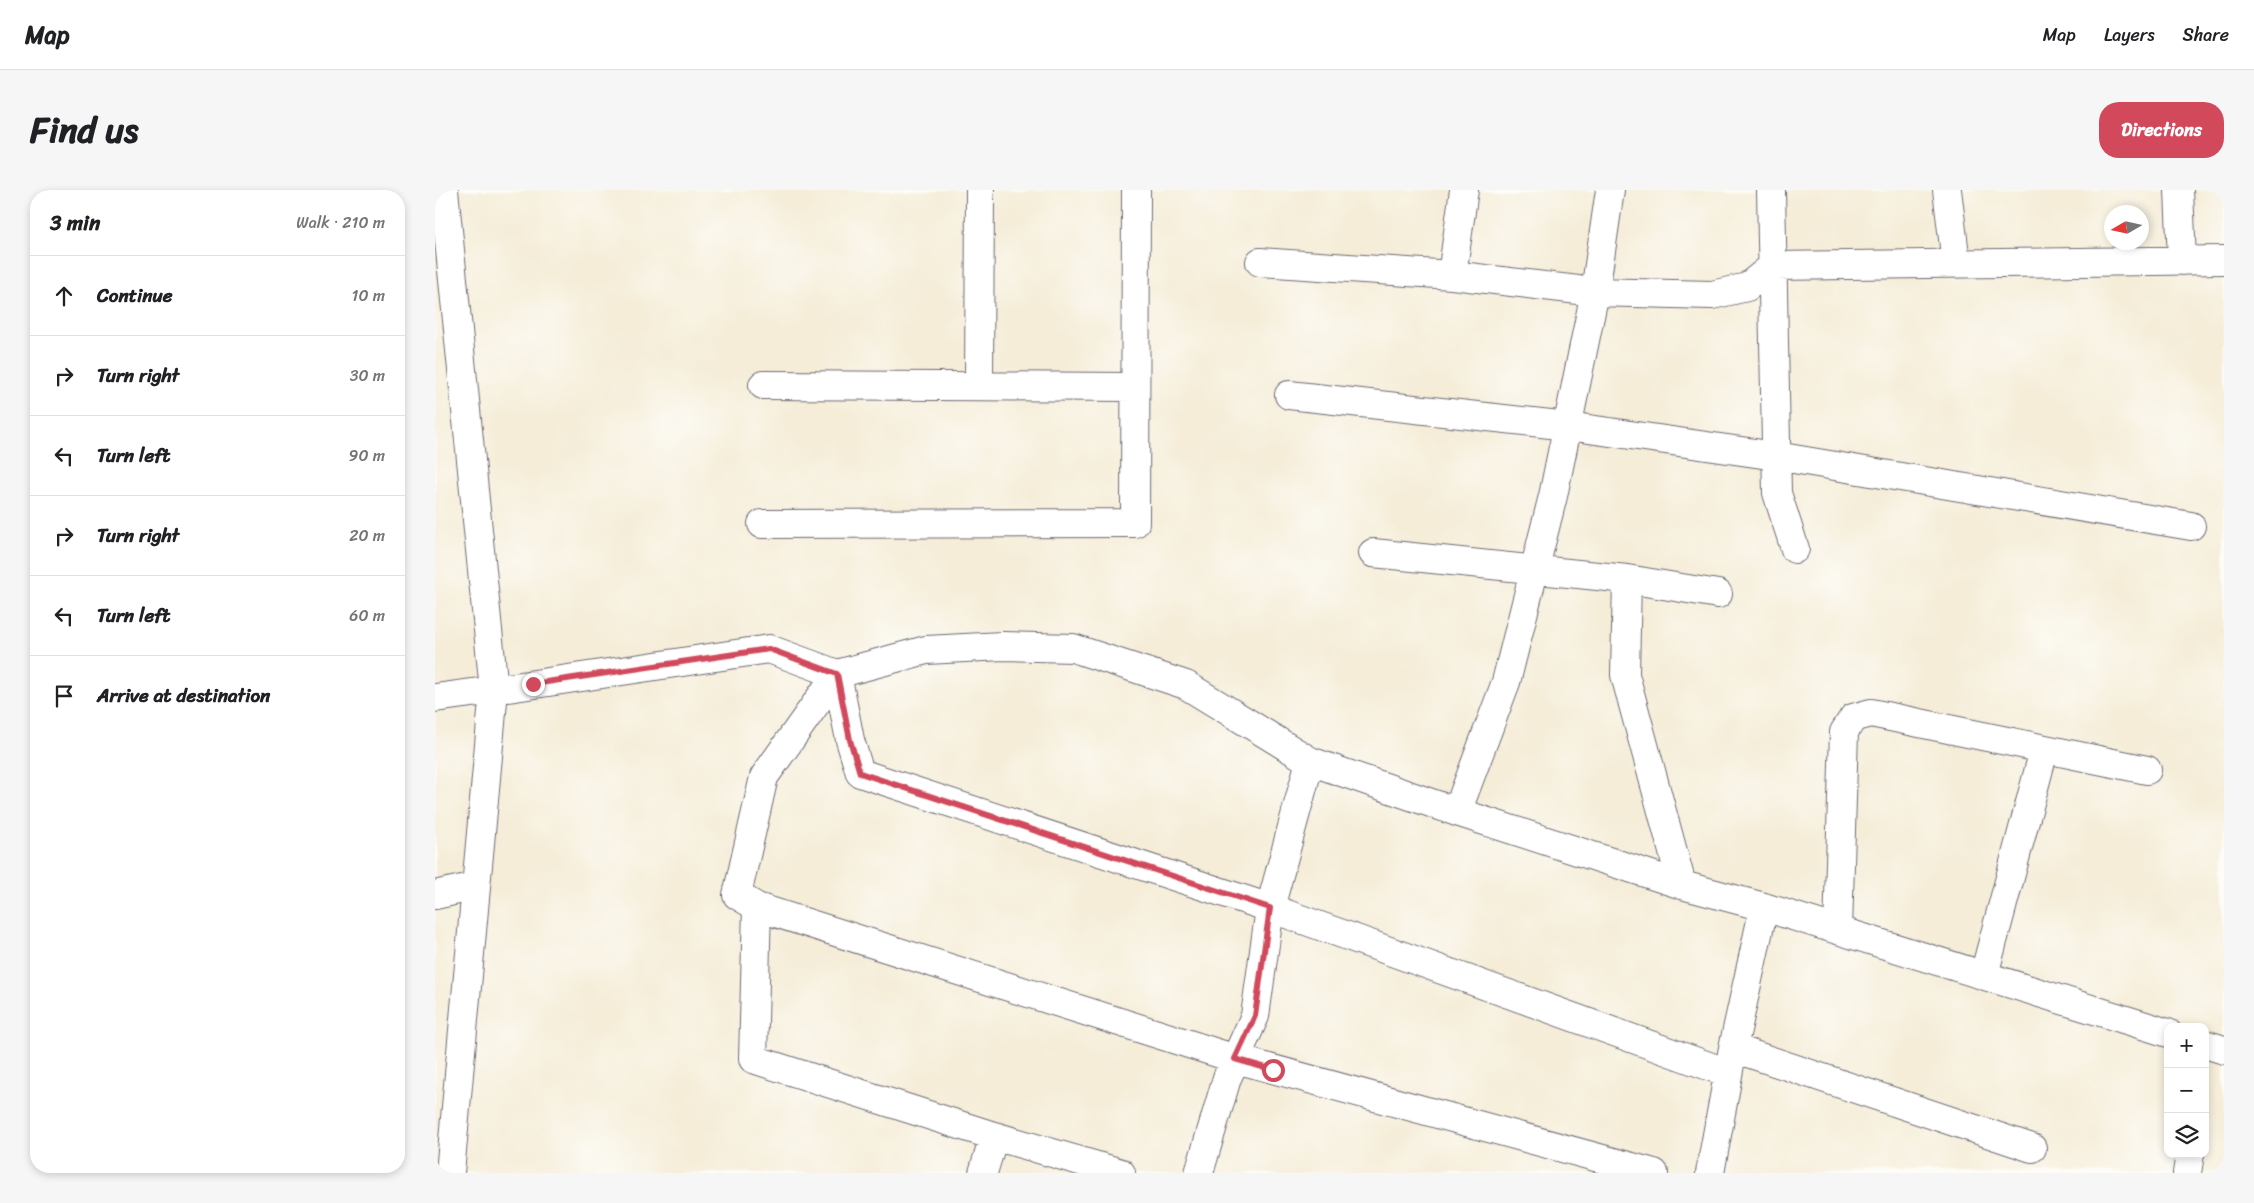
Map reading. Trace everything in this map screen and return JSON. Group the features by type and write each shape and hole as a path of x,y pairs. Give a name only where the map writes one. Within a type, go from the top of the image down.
{"street":[{"path":"444,190 493,690 450,1173"},
{"path":"979,385 980,190"},
{"path":"762,524 1135,523 1136,190"},
{"path":"1453,275 1464,190"},
{"path":"1457,812 1506,682 1535,568 1568,426 1595,292 1610,190"},
{"path":"1771,190 1777,493 1795,549"},
{"path":"1947,190 1956,263"},
{"path":"2179,190 2182,261"},
{"path":"1260,262 1453,275 1595,292 1712,295 1747,287 1773,266 2224,260"},
{"path":"763,385 1134,387"},
{"path":"1289,395 1568,426 1776,456 2191,526"},
{"path":"1373,553 1535,568 1627,579 1718,594"},
{"path":"1627,579 1625,675 1682,886"},
{"path":"435,698 769,649 837,674 926,650 1003,646 1073,648 1187,685 1310,761 1457,812 1682,886 1764,907 2164,1031"},
{"path":"837,674 764,777 737,895 757,907 1235,1059 1654,1173"},
{"path":"837,674 850,740 860,773 1731,1061 2032,1148"},
{"path":"1837,930 1844,732 1853,718 1871,713 2147,770"},
{"path":"1984,975 2043,750"},
{"path":"1199,1173 1227,1078 1255,1016 1270,908 1310,761"},
{"path":"435,895 476,886"},
{"path":"757,907 753,1059 994,1136 1121,1173"},
{"path":"1710,1173 1731,1061 1764,907"},
{"path":"983,1173 994,1136"},
{"path":"2187,1173 2189,1158"}],"route":[{"path":"533,684 769,649 837,674 850,740 860,773 1270,908 1255,1016 1235,1059 1273,1070"}]}
